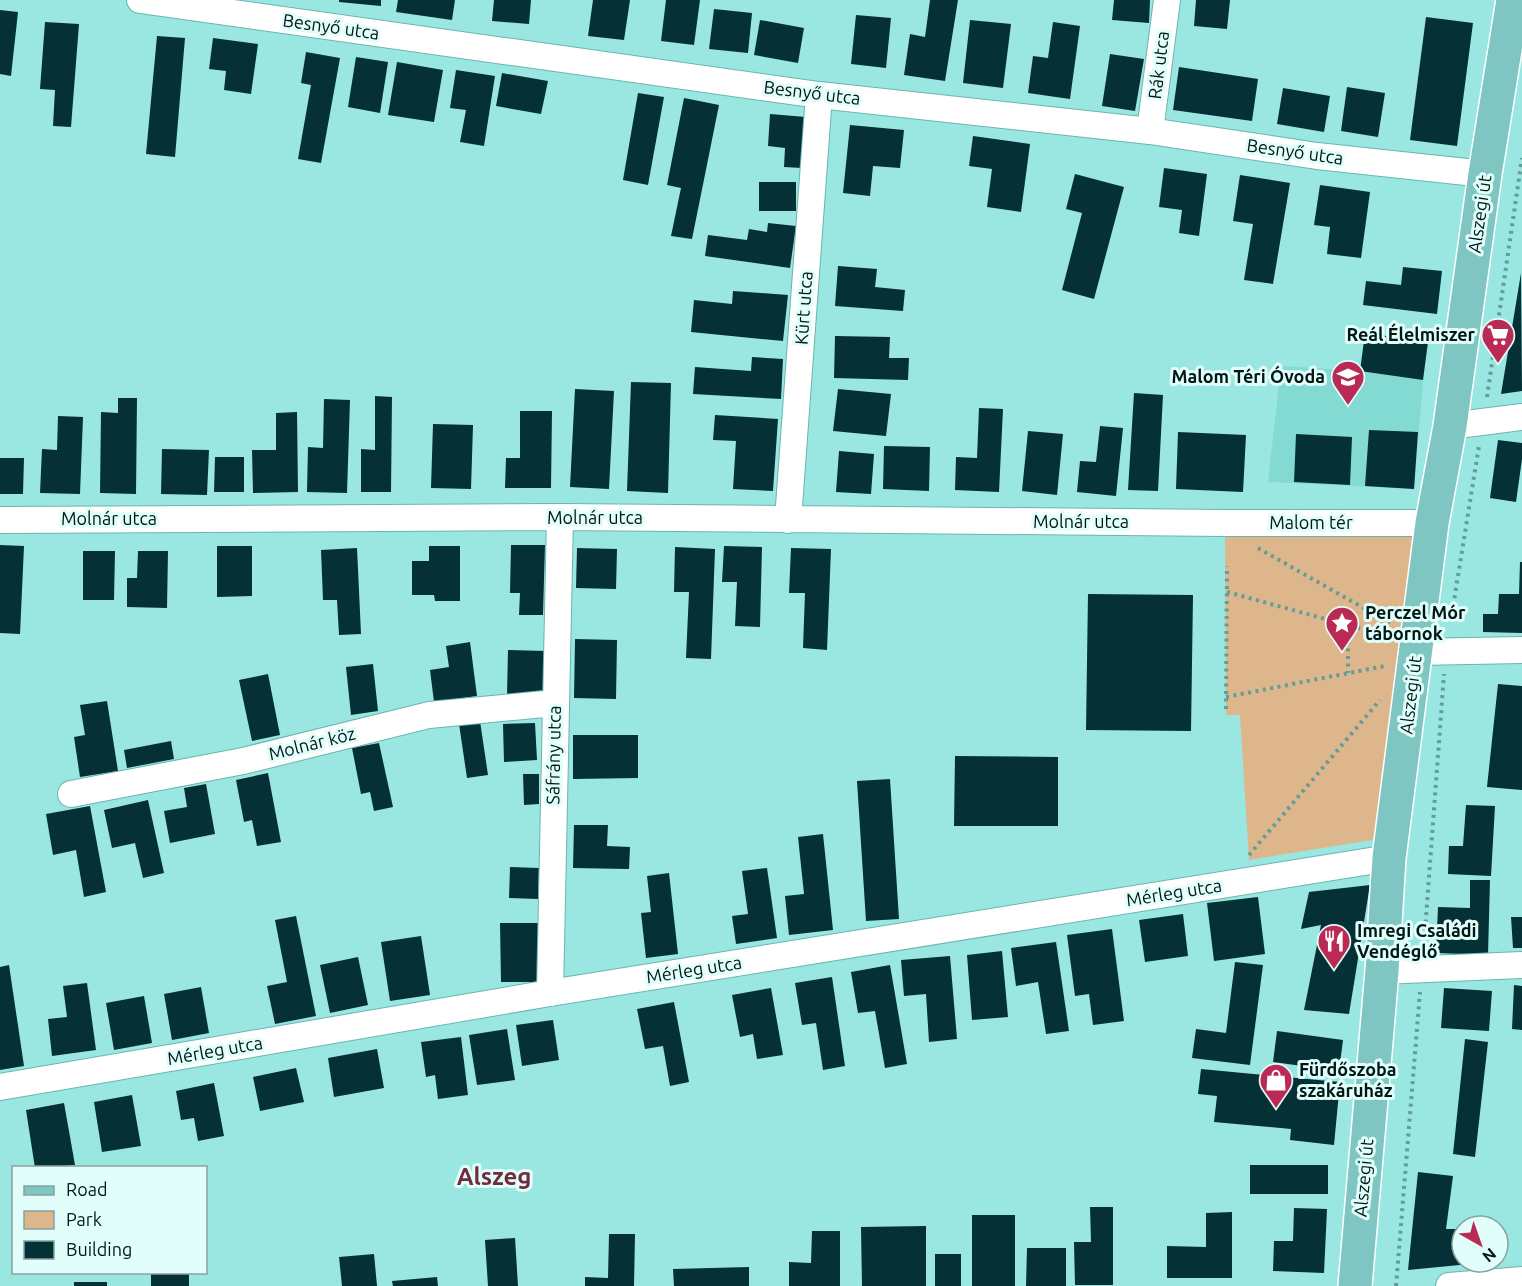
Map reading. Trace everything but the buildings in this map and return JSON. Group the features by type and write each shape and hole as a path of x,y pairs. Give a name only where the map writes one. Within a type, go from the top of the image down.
{"main road":[{"name":"Alszegi út","path":"1355,1286 1382,971 1402,646 1432,523 1450,426 1485,174 1513,0"}],"street":[{"name":"Besnyő utca","path":"140,0 819,95 1150,131 1317,156 1485,174"},
{"name":"Rák utca","path":"1150,131 1167,0"},
{"path":"1513,0 1522,0"},
{"name":"Kürt utca","path":"788,520 819,95"},
{"path":"1450,426 1522,417"},
{"name":"Molnár utca","path":"0,520 560,518 1190,523"},
{"name":"Sáfrány utca","path":"550,993 560,518"},
{"name":"Malom tér","path":"1190,523 1432,523"},
{"path":"1402,646 1522,650"},
{"name":"Molnár köz","path":"71,794 243,761 429,715 555,703"},
{"name":"Mérleg utca","path":"0,1088 550,993 1389,858"},
{"path":"1382,971 1522,964"},
{"path":"1449,1286 1522,1280"}],"path":[{"path":"1256,547 1402,646"},
{"path":"1226,709 1227,566"},
{"path":"1227,592 1348,626 1402,646"},
{"path":"1348,626 1348,673"},
{"path":"1226,697 1348,673 1402,646"},
{"path":"1224,885 1384,695"}],"shaded area":[{"name":"Malom Téri Óvoda","path":"1281,366 1360,371 1423,380 1414,489 1268,482"}],"green space":[{"path":"1225,529 1416,530 1384,838 1249,860 1240,715 1226,715"}],"place":[{"name":"Reál Élelmiszer","path":"1498,364"},
{"name":"Malom Téri Óvoda","path":"1348,406"},
{"name":"Perczel Mór tábornok","path":"1342,652"},
{"name":"Imregi Családi Vendéglő","path":"1334,970"},
{"name":"Fürdőszoba szakáruház","path":"1276,1109"}],"district":[{"name":"Alszeg","path":"494,1177"}]}
